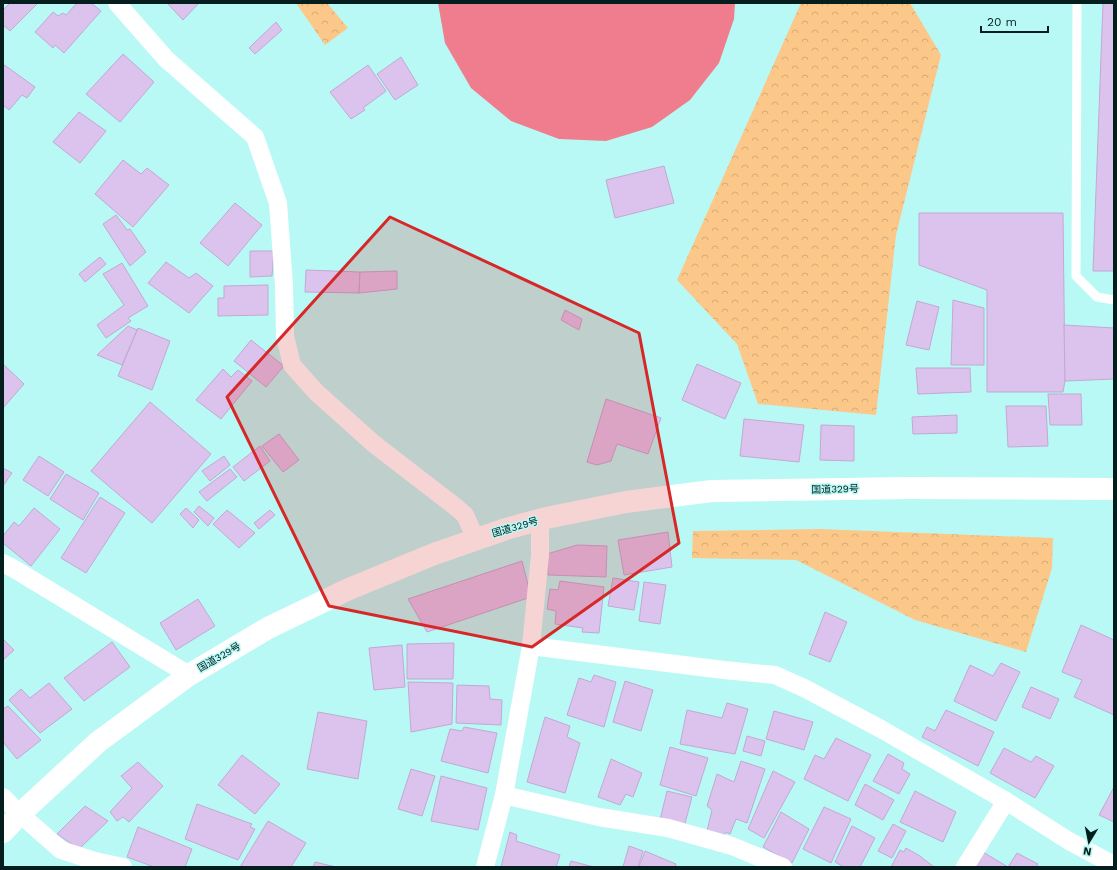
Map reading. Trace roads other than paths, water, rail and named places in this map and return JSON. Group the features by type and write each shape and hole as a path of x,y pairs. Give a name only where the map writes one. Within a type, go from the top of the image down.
{"highway":[{"name":"国道329号","path":"3,832 20,814 98,742 189,674 268,628 349,589 434,554 476,539 540,520 626,502 712,491 910,488 1114,489"}],"street":[{"path":"117,3 166,59 256,137 278,203 284,285 285,336 292,365 316,392 374,444 465,515 476,539"},
{"path":"485,867 504,795 531,646 540,555 540,520"},
{"path":"3,564 16,570 189,674"},
{"path":"531,646 776,675 804,688 881,729 1006,801 1069,841 1114,865"},
{"path":"504,795 599,817 668,828 732,846 782,867"},
{"path":"3,797 61,850 95,861 123,867"},
{"path":"965,867 1006,801"}],"lane":[{"path":"1077,3 1076,276 1097,297 1114,300"}]}
